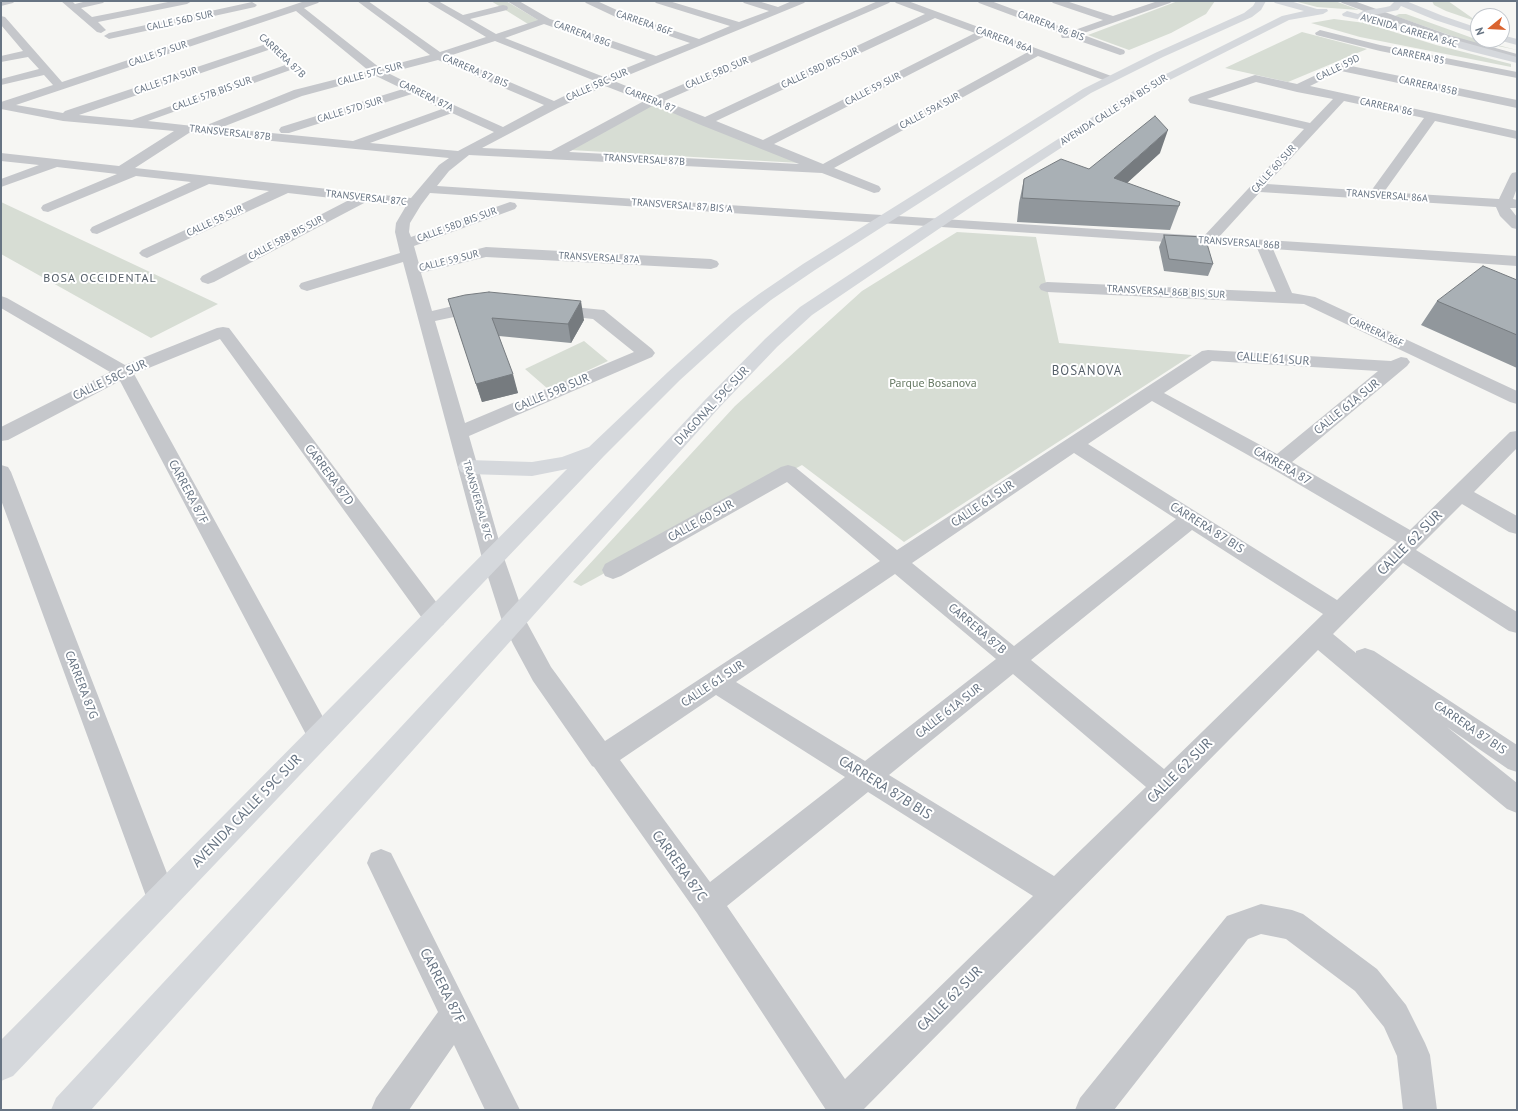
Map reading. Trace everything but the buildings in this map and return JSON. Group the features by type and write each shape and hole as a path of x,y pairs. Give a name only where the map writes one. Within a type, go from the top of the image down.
{"main road":[{"name":"AVENIDA CALLE 59A BIS SUR","path":"884,220 1065,105 1110,79 1248,15 1257,8 1261,1"},
{"path":"1278,1 1347,14 1377,12 1398,4"},
{"name":"AVENIDA CARRERA 84C","path":"1398,4 1470,27"},
{"path":"1217,29 1235,10"},
{"name":"AVENIDA CALLE 59A BIS SUR","path":"937,223 1142,90 1286,18 1303,14 1330,12"},
{"name":"AVENIDA CARRERA 84C","path":"1347,14 1378,21 1473,49 1517,60"},
{"path":"493,558 597,451 674,376 738,318 765,297 809,267 884,220"},
{"name":"DIAGONAL 59C SUR","path":"514,621 711,405 787,328 817,303 937,223"},
{"path":"468,467 532,469 565,463 597,451"},
{"name":"AVENIDA CALLE 59C SUR","path":"1,1064 493,558"},
{"path":"68,1110 514,621"}],"street":[{"path":"1,3 10,1"},
{"path":"70,4 100,1"},
{"path":"90,21 187,1"},
{"name":"CALLE 57 SUR","path":"2,106 315,1"},
{"name":"CARRERA 87 BIS","path":"362,1 439,56 554,105"},
{"name":"CARRERA 88G","path":"512,1 546,21 655,60"},
{"name":"CARRERA 86F","path":"589,1 626,18 699,42"},
{"path":"659,1 740,26"},
{"path":"747,1 778,10"},
{"name":"CALLE 58C SUR","path":"415,203 444,168 462,153 503,131 605,81 801,1"},
{"name":"CALLE 58D SUR","path":"553,155 653,101 886,1"},
{"name":"CARRERA 86A","path":"898,1 984,32 1037,49 1110,79"},
{"name":"CARRERA 86 BIS","path":"982,1 1120,52"},
{"path":"1056,1 1113,20"},
{"path":"1058,39 1167,1"},
{"path":"1345,1 1464,42 1517,56"},
{"path":"1375,1 1398,4 1470,33"},
{"name":"CARRERA 87","path":"435,2 496,38 874,189"},
{"path":"249,3 268,16"},
{"name":"CALLE 56D SUR","path":"108,36 249,3"},
{"path":"1135,3 1149,7"},
{"path":"70,4 137,60"},
{"name":"CARRERA 87A","path":"297,7 379,73 415,89 452,109 503,131"},
{"path":"462,18 503,8"},
{"name":"CALLE 58D BIS SUR","path":"705,122 934,14"},
{"path":"1,20 60,86"},
{"name":"CALLE 57C SUR","path":"204,130 298,93 379,73 439,56 538,23"},
{"name":"CARRERA 87B","path":"247,24 317,88"},
{"name":"CALLE 59 SUR","path":"762,145 984,32"},
{"name":"CARRERA 85","path":"1320,33 1380,48 1517,75"},
{"path":"1,39 15,36"},
{"name":"CALLE 57A SUR","path":"63,116 270,46"},
{"name":"CALLE 59D","path":"1297,88 1380,48"},
{"name":"CALLE 59A SUR","path":"823,169 1037,49"},
{"path":"1,59 30,52"},
{"name":"CALLE 57B BIS SUR","path":"132,123 292,66"},
{"name":"CARRERA 85B","path":"1339,67 1517,104"},
{"path":"1,82 47,71"},
{"name":"CARRERA 86","path":"1312,127 1194,100 1255,78 1340,98 1517,135"},
{"name":"CALLE 57D SUR","path":"285,130 415,89"},
{"name":"CALLE 60 SUR","path":"1207,241 1340,98"},
{"name":"TRANSVERSAL 87B","path":"2,106 63,116 352,145 462,153 553,155 823,169"},
{"path":"352,145 452,109"},
{"path":"1374,195 1431,117"},
{"path":"48,208 127,171 186,129"},
{"name":"TRANSVERSAL 87C","path":"1,157 283,190 415,203 403,223 402,232 493,558 514,621"},
{"path":"2,183 56,163"},
{"path":"1517,176 1508,192 1511,204 1503,208 1505,213 1517,225"},
{"path":"97,230 205,180"},
{"name":"TRANSVERSAL 86A","path":"1257,188 1511,204"},
{"name":"TRANSVERSAL 87 BIS A","path":"426,189 937,223"},
{"name":"CALLE 58 SUR","path":"148,253 283,190"},
{"name":"CALLE 58B BIS SUR","path":"208,279 363,198"},
{"name":"CALLE 58D BIS SUR","path":"408,257 510,206"},
{"name":"TRANSVERSAL 86B","path":"937,223 1517,261"},
{"path":"1263,244 1286,297"},
{"name":"CALLE 59 SUR","path":"408,257 486,252"},
{"name":"TRANSVERSAL 87A","path":"486,252 711,264"},
{"path":"307,286 408,257"},
{"name":"TRANSVERSAL 86B BIS SUR","path":"1047,287 1286,297"},
{"name":"CARRERA 86F","path":"1286,297 1308,300 1517,398"},
{"path":"1,302 124,372"},
{"path":"425,318 470,307 494,304"},
{"name":"CALLE 59B SUR","path":"458,433 646,353 598,314 534,308"},
{"name":"CALLE 58C SUR","path":"4,430 124,372 223,332"},
{"name":"CARRERA 87D","path":"223,332 435,618"},
{"name":"CALLE 61A SUR","path":"1278,463 1415,350"},
{"name":"CALLE 61 SUR","path":"601,758 1208,355 1395,368"},
{"name":"CARRERA 87F","path":"124,372 320,736"},
{"name":"CARRERA 87","path":"1151,393 1278,463 1407,546 1517,624"},
{"name":"CALLE 62 SUR","path":"844,1108 1056,894 1516,440"},
{"name":"CARRERA 87 BIS","path":"1074,444 1192,518 1327,626 1517,760"},
{"name":"CARRERA 87G","path":"1,472 162,899"},
{"name":"CARRERA 87B","path":"788,472 1165,786"},
{"name":"CALLE 60 SUR","path":"613,570 788,472"},
{"path":"1460,494 1517,526"},
{"name":"CALLE 61A SUR","path":"706,903 1192,518"},
{"name":"CARRERA 87C","path":"514,621 535,663 601,758 706,903 844,1108"},
{"path":"1327,626 1486,776 1517,800"},
{"name":"CARRERA 87B BIS","path":"715,682 1056,894"},
{"name":"CARRERA 87F","path":"380,863 503,1110"},
{"path":"1092,1110 1238,927 1261,919 1292,925 1366,980 1395,1016 1414,1055 1420,1110"},
{"path":"388,1110 456,1014"}],"green space":[{"path":"491,1 506,1 540,21 528,24"},
{"path":"1178,1 1215,1 1206,14 1171,33 1129,50 1088,35"},
{"path":"1294,1 1335,1 1359,10 1317,7"},
{"path":"1432,1 1448,1 1470,16 1470,19 1446,11 1434,5"},
{"path":"1399,14 1406,14 1470,37 1470,42 1461,39 1395,16"},
{"path":"1334,19 1365,23 1436,45 1511,64 1511,67 1360,37 1311,23"},
{"path":"1302,32 1367,49 1288,82 1225,68"},
{"path":"652,104 800,163 570,150"},
{"path":"1,202 218,304 151,338 1,254"},
{"name":"Parque Bosanova","path":"957,232 1036,237 1059,343 1192,355 904,542 802,465 581,586 573,582 735,406 862,291"},
{"path":"584,341 608,361 548,389 525,369"}],"district":[{"name":"BOSA OCCIDENTAL","path":"100,279"},
{"name":"BOSANOVA","path":"1087,371"}]}
